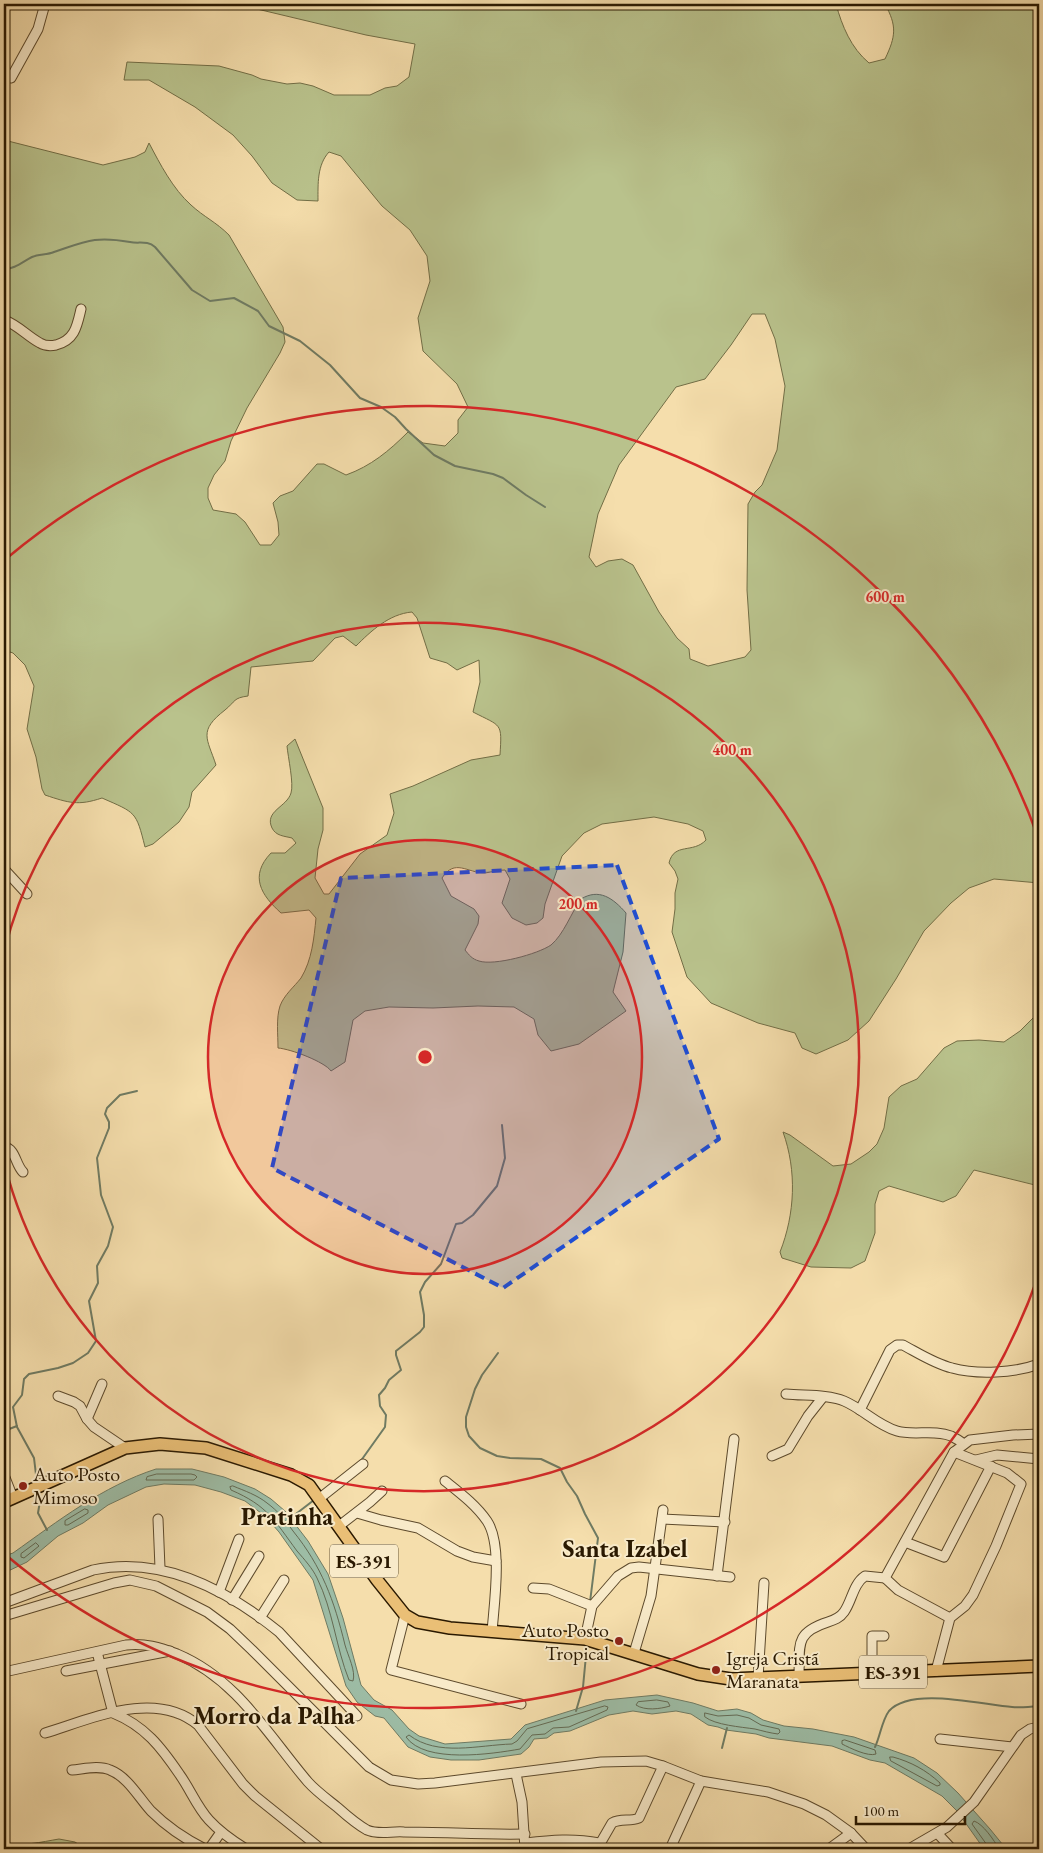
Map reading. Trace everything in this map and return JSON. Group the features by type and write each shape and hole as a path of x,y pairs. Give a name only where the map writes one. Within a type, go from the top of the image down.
{"main road":[{"name":"ES-391","path":"8,1500 125,1448 160,1444 206,1448 300,1478 309,1485 377,1580 406,1615 417,1622 492,1632 522,1633 585,1640 634,1653 698,1674 718,1678 1039,1666"}],"street":[{"path":"11,78 38,29 44,4"},
{"path":"4,320 20,327 40,344 53,346 74,334 81,309"},
{"path":"4,869 26,894"},
{"path":"4,1148 12,1151 17,1164 24,1172"},
{"path":"860,1410 890,1350 897,1346 903,1345 942,1364 958,1369 1014,1370 1039,1364"},
{"path":"87,1419 102,1384"},
{"path":"786,1394 835,1398 860,1410 885,1427 909,1434 943,1434 951,1436 964,1444"},
{"path":"58,1396 80,1406 94,1427 125,1448"},
{"path":"772,1456 788,1449 808,1416 823,1397"},
{"path":"885,1578 954,1452 970,1440 1039,1434"},
{"path":"717,1576 734,1439"},
{"path":"936,1671 950,1618 964,1606 972,1595 996,1546 1021,1484 1007,1473 954,1452"},
{"path":"976,1460 997,1455 1039,1459"},
{"path":"320,1498 362,1464"},
{"path":"905,1542 944,1557 991,1466"},
{"path":"4,1475 8,1500"},
{"path":"445,1481 470,1502 487,1521 494,1537 496,1561 492,1632"},
{"path":"339,1526 357,1513 382,1490"},
{"path":"357,1513 418,1528 457,1551 473,1558 496,1561"},
{"path":"634,1653 647,1613 662,1514 725,1522"},
{"path":"158,1519 160,1568"},
{"path":"219,1592 239,1539"},
{"path":"232,1600 259,1556"},
{"path":"130,1566 130,1580"},
{"path":"4,1603 93,1570 108,1567 160,1568 182,1575 219,1592 279,1632 357,1716"},
{"path":"585,1640 592,1606 618,1576 625,1571 639,1567 730,1577"},
{"path":"799,1676 800,1640 802,1636 809,1629 834,1620 842,1614 858,1583 865,1576 885,1578 904,1594 950,1618"},
{"path":"4,1616 114,1582 130,1580 142,1582 171,1593 207,1612 230,1629 298,1694 353,1753 381,1776 392,1780 418,1784 516,1774 601,1762 646,1761 704,1782 768,1792 804,1804 826,1815 851,1833 866,1849"},
{"path":"260,1618 284,1580"},
{"path":"753,1678 764,1583"},
{"path":"534,1588 549,1589 592,1606"},
{"path":"406,1615 391,1670 521,1704"},
{"path":"872,1673 872,1636 884,1636"},
{"path":"4,1672 142,1644 154,1645 192,1660 228,1687 255,1714 310,1784 349,1818 366,1830 382,1833 479,1835 525,1842 560,1839 579,1840 598,1846 612,1823 639,1818 663,1766"},
{"path":"66,1671 170,1651"},
{"path":"98,1652 113,1713"},
{"path":"45,1733 113,1713 156,1708 169,1709 190,1718 198,1725 243,1784 319,1849"},
{"path":"113,1713 129,1719 150,1736 180,1775 208,1820 221,1832 246,1849"},
{"path":"909,1849 938,1834 974,1802 1012,1747 1026,1731 1039,1727"},
{"path":"940,1739 1012,1747"},
{"path":"72,1770 99,1768 110,1770 120,1776 152,1812 169,1827 205,1849"},
{"path":"516,1774 522,1802 525,1842"},
{"path":"670,1849 704,1782"},
{"path":"209,1849 221,1832"},
{"path":"829,1849 851,1833"},
{"path":"938,1834 952,1849"}],"highlighted area":[{"path":"617,865 719,1139 503,1288 272,1168 341,878"}],"green space":[{"path":"236,4 836,4 852,44 869,63 885,59 893,37 892,19 885,4 1039,4 1039,883 994,879 969,888 951,903 924,931 869,1021 848,1040 816,1054 802,1048 795,1033 758,1023 711,1003 687,977 672,932 678,879 669,863 671,857 679,850 695,847 706,840 703,831 688,824 654,817 602,824 584,833 562,856 545,904 543,918 537,923 526,925 512,918 502,903 510,879 505,870 485,873 457,868 447,872 442,878 451,896 474,909 479,916 478,924 465,950 479,961 505,961 536,952 551,945 560,935 581,899 594,894 611,899 626,913 623,952 613,992 626,1011 579,1044 551,1051 538,1035 534,1019 514,1007 389,1007 365,1011 353,1020 345,1062 331,1071 328,1067 307,1056 278,1048 280,1006 301,978 308,964 316,918 309,910 281,913 268,899 260,885 260,870 264,861 271,853 285,853 296,843 292,838 276,833 270,822 273,813 289,798 292,789 287,746 295,739 323,808 323,830 318,849 315,878 324,894 329,894 360,854 387,835 394,813 390,794 413,786 471,760 500,755 501,736 498,727 490,720 473,712 480,682 479,660 457,670 447,663 430,658 417,618 412,612 404,613 388,620 374,629 356,646 343,636 335,638 313,661 251,667 248,696 235,700 216,717 208,730 208,741 216,765 192,792 189,807 179,822 153,844 145,847 136,820 133,815 122,807 102,798 80,803 67,802 45,795 42,789 36,757 27,729 34,686 25,665 13,653 4,650 4,140 103,165 135,157 145,152 149,143 167,176 184,199 229,235 283,327 285,342 247,408 231,441 225,461 214,475 208,488 208,498 213,510 236,514 245,522 260,545 271,545 279,535 273,503 280,496 293,491 317,464 324,464 346,475 364,467 379,457 408,432 423,443 445,446 458,433 458,420 468,407 457,384 423,351 418,318 430,281 427,256 410,230 382,206 341,156 329,152 325,157 319,175 318,201 297,200 272,183 252,156 233,135 195,107 149,80 124,80 127,62 219,66 261,79 313,86 334,95 370,95 385,88 397,86 409,77 415,44 366,35","holes":["752,314 765,314 775,339 785,386 777,450 762,485 748,504 747,590 751,650 745,657 708,666 690,659 689,649 677,638 659,612 633,565 622,559 608,561 596,567 589,557 598,514 619,465 676,387 705,379"]},
{"path":"1039,1014 1039,1186 974,1170 956,1196 943,1202 889,1186 879,1191 875,1204 875,1233 865,1261 851,1268 811,1267 782,1258 780,1252 789,1223 792,1192 791,1162 783,1132 833,1166 851,1164 877,1144 884,1128 889,1097 901,1086 917,1079 944,1048 957,1041 1004,1042"},
{"path":"59,1839 75,1842 85,1849 4,1849 4,1842 25,1844"}],"water":[{"path":"156,1469 192,1469 224,1477 255,1489 285,1511 308,1541 328,1574 343,1618 361,1685 374,1700 392,1710 409,1729 419,1736 445,1744 511,1739 525,1725 605,1700 657,1695 718,1711 737,1709 751,1713 763,1720 784,1726 813,1729 854,1737 914,1758 937,1773 958,1793 990,1829 1004,1849 984,1849 957,1811 942,1796 885,1763 870,1760 832,1746 726,1730 708,1725 691,1714 676,1711 652,1714 633,1711 609,1715 570,1731 554,1733 547,1738 534,1739 521,1754 479,1760 451,1760 430,1757 408,1747 384,1718 375,1716 357,1702 346,1686 313,1580 279,1532 265,1516 245,1501 221,1492 195,1485 164,1484 146,1487 108,1505 83,1523 58,1536 27,1562 4,1573 4,1556 13,1553 99,1495 136,1476"}],"waterway":[{"path":"4,269 15,267 35,256 91,241 108,239 152,245 192,290 210,301 234,298 258,311 269,326 300,341 330,365 360,398 381,407 395,417 434,455 455,466 503,478 545,507"},
{"path":"37,1483 34,1458 17,1427 13,1407 22,1395 24,1379 29,1374 73,1363 88,1353 96,1341 89,1301 98,1283 97,1266 108,1246 113,1227 101,1195 97,1158 109,1128 109,1122 105,1114 107,1108 120,1095 137,1091"},
{"path":"360,1462 385,1427 386,1415 380,1406 379,1395 389,1380 401,1370 396,1351 424,1327 420,1292 425,1282 441,1264 456,1224 462,1223 473,1215 497,1186 505,1158 502,1125"},
{"path":"498,1353 482,1375 475,1389 466,1417 466,1427 469,1436 480,1448 497,1456 541,1459 560,1468 577,1496 598,1538 590,1602"},
{"path":"4,1431 17,1426"},
{"path":"38,1493 40,1501 38,1513 47,1530"},
{"path":"288,1520 314,1500"},
{"path":"576,1711 583,1687 587,1645"},
{"path":"875,1747 889,1711 899,1704 913,1700 930,1698 1015,1707 1039,1706"},
{"path":"722,1748 727,1728"}],"place":[{"name":"Auto Posto Mimoso","path":"23,1486"},
{"name":"Auto Posto Tropical","path":"619,1641"},
{"name":"Igreja Cristã Maranata","path":"716,1670"}],"district":[{"name":"Pratinha","path":"287,1516"},
{"name":"Santa Izabel","path":"625,1548"},
{"name":"Morro da Palha","path":"274,1715"}]}
